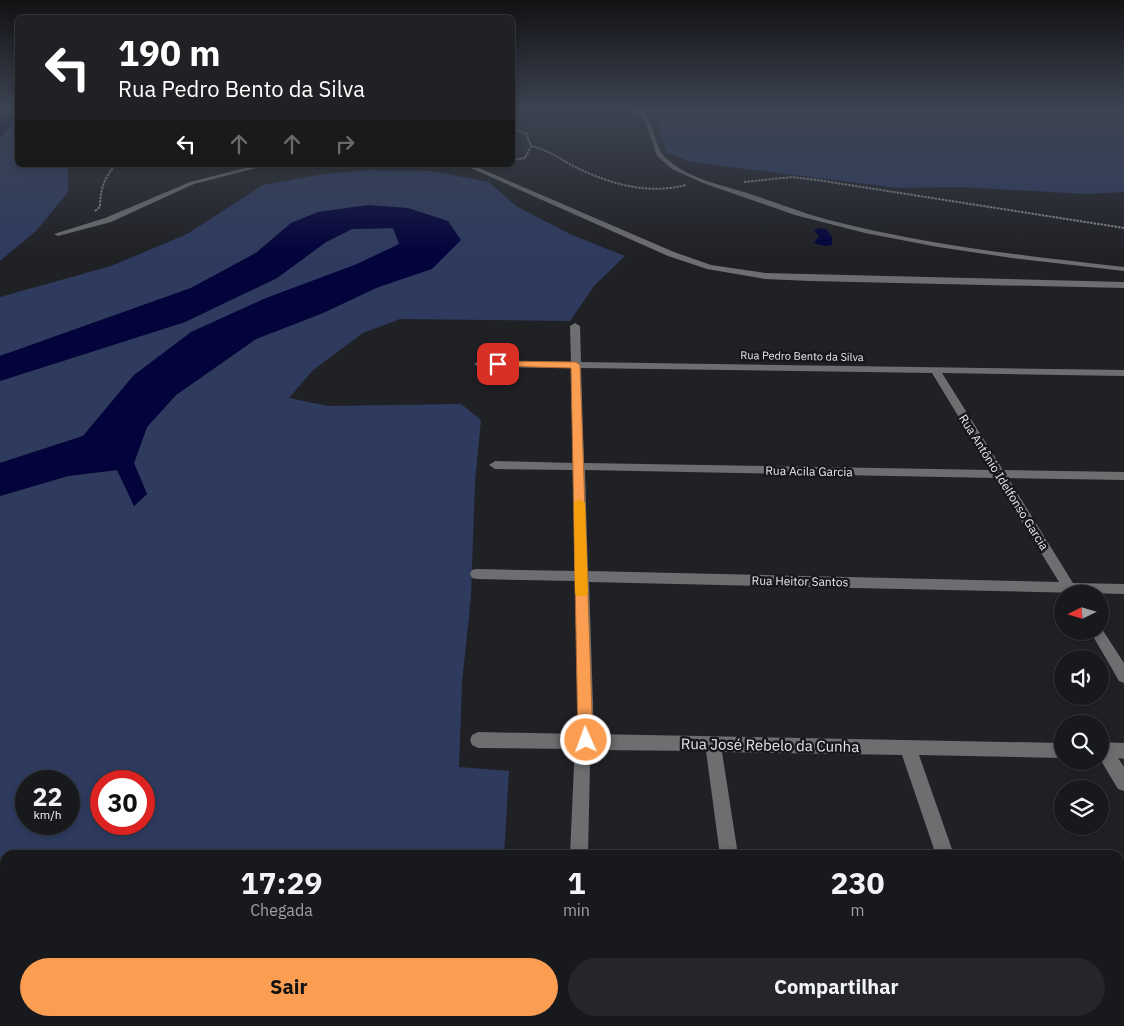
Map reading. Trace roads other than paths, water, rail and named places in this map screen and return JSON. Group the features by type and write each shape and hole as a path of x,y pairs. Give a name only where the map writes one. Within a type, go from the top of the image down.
{"street":[{"path":"662,158 701,180 827,222 942,245 1029,259 1124,269"},
{"path":"58,234 108,220 192,183 241,167"},
{"path":"473,167 671,254 710,267 739,273 810,278 1124,285"},
{"path":"1112,268 1124,279"},
{"path":"575,326 586,740 582,765 579,850"},
{"name":"Rua Pedro Bento da Silva","path":"479,364 1124,373"},
{"name":"Rua Antônio Idelfonso Garcia","path":"935,370 1067,585"},
{"name":"Rua Acila Garcia","path":"495,465 1124,476"},
{"name":"Rua Heitor Santos","path":"477,574 1054,590"},
{"name":"Rua Heitor Santos","path":"1109,590 1124,589"},
{"path":"1102,640 1124,676"},
{"name":"Rua José Rebelo da Cunha","path":"478,740 586,740 1054,750"},
{"path":"712,744 728,850"},
{"path":"908,747 943,850"},
{"path":"1109,750 1124,751"},
{"path":"1109,760 1124,783"}]}
